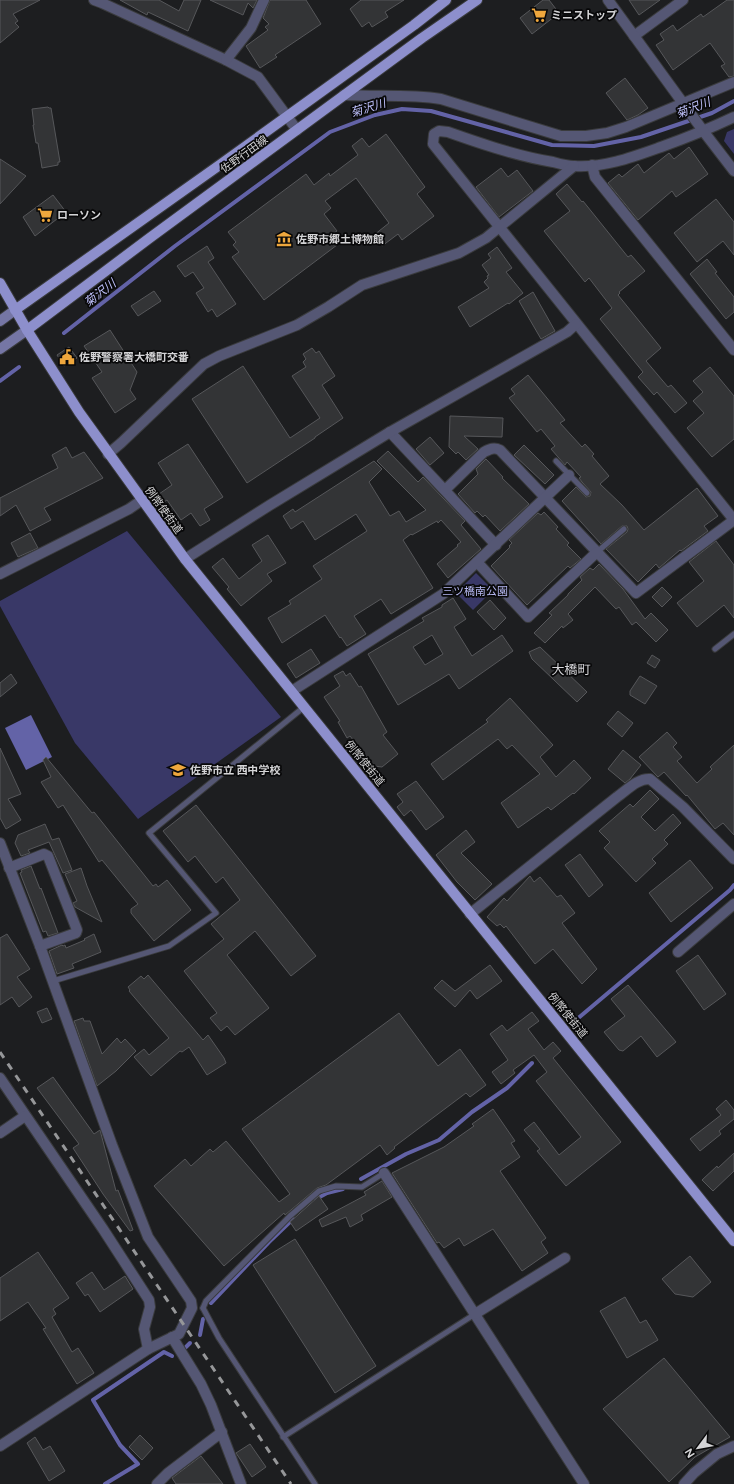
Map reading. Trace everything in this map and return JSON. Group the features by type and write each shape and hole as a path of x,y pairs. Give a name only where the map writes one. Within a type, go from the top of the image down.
{"main road":[{"name":"佐野行田線","path":"15,310 136,225 414,25 446,0"},
{"name":"佐野行田線","path":"27,330 344,95 477,0"},
{"name":"例幣使街道","path":"0,284 79,412 108,454 185,558 734,1241"},
{"path":"0,321 15,310"},
{"path":"0,350 27,330"}],"street":[{"path":"94,0 226,60 258,77 297,130"},
{"path":"226,60 251,28 264,0"},
{"path":"608,0 685,107 734,170"},
{"path":"634,36 682,0"},
{"path":"344,95 367,97 422,96 441,99 561,136 586,136 607,133 657,115 685,107 734,82"},
{"path":"445,490 484,452 496,448 500,450 636,593 734,520 433,144 434,134 439,131 448,132 508,152 543,161 574,166 592,165 621,161 734,117"},
{"path":"592,165 595,177 734,350"},
{"path":"108,454 192,374 212,360 297,325 371,281 459,253 486,238 574,166"},
{"path":"185,558 390,432 567,332 576,324"},
{"path":"390,432 496,545"},
{"path":"292,691 443,594 569,475"},
{"path":"0,574 129,509 142,500"},
{"path":"477,562 528,616 597,552"},
{"path":"470,914 641,780 650,779 683,807 734,859"},
{"path":"0,843 40,946 112,1145 148,1237 191,1301 192,1308 179,1334 148,1349 0,1446"},
{"path":"9,868 44,854 48,856 77,930 76,933 40,946"},
{"path":"678,952 734,904"},
{"path":"0,1078 103,1229 149,1300 150,1307 144,1329 148,1349"},
{"path":"0,1133 25,1116"},
{"path":"384,1173 584,1484"},
{"path":"475,1314 565,1258"},
{"path":"172,1337 201,1384 211,1405 241,1484"},
{"path":"157,1484 168,1473 222,1432"},
{"path":"684,1484 694,1473 717,1454 734,1446"}],"lane":[{"path":"556,462 587,493"},
{"path":"597,552 624,529"},
{"path":"714,649 734,634"},
{"path":"52,982 169,946 216,913 149,833 304,707"},
{"path":"203,1308 206,1302 285,1221 319,1191 336,1186 362,1187 384,1173"},
{"path":"192,1308 203,1308"},
{"path":"203,1308 219,1338 315,1484"},
{"path":"283,1437 475,1314"}],"green space":[{"path":"734,129 734,154 724,141 727,132"},
{"path":"127,531 281,717 138,819 75,743 0,606 0,601"},
{"name":"三ツ橋南公園","path":"476,573 493,590 473,610 456,593"}],"shaded area":[{"path":"31,715 52,757 26,770 5,728"}],"building":[{"path":"0,0 40,0 13,14 18,21 15,23 19,27 0,43"},
{"path":"120,0 159,0 179,11 184,0 201,0 188,31 148,12 147,15"},
{"path":"210,0 257,0 253,8 248,3 243,15"},
{"path":"270,0 306,0 321,24 275,55 277,57 260,68 246,46 268,30 265,27 269,24 263,18"},
{"path":"361,0 404,0 385,12 388,17 372,27 369,22 362,27 350,9"},
{"name":"ミニストップ","path":"543,0 549,0 559,13 532,34 520,18"},
{"path":"629,0 660,0 639,15"},
{"path":"727,0 734,0 734,76 729,77 721,66 725,64 710,43 673,70 656,45 664,40 660,34 673,25 677,31 701,14 703,17"},
{"path":"625,78 648,108 627,120 606,93"},
{"path":"51,108 60,162 58,162 58,165 42,168 38,143 36,143 32,109"},
{"path":"386,134 425,187 417,194 434,216 402,240 398,234 382,246 374,235 389,223 356,178 325,201 331,208 324,214 337,231 330,236 337,245 264,300 232,257 239,252 233,245 236,242 228,232 306,174 314,185 329,173 330,176 358,155 352,146 362,138 369,147"},
{"path":"689,147 708,174 676,197 672,191 638,220 608,183 619,174 622,177 638,164 644,173 669,153 674,159"},
{"path":"0,159 26,176 0,204"},
{"path":"501,168 508,177 517,170 533,191 499,217 476,187"},
{"path":"567,184 582,202 583,201 628,257 631,255 645,271 619,292 620,293 618,295 661,348 646,361 668,387 671,385 687,403 675,413 657,392 654,395 638,377 643,372 600,319 612,308 589,278 585,282 544,231 570,211 556,194"},
{"name":"ローソン","path":"53,195 66,212 35,236 23,217"},
{"path":"716,199 734,222 734,255 723,241 697,262 674,233"},
{"path":"207,246 214,258 208,262 236,304 217,317 212,309 208,312 196,293 204,288 193,272 185,277 177,266"},
{"path":"497,247 512,268 506,272 523,293 509,304 508,303 470,327 458,307 489,288 484,282 489,275 482,265 491,258 488,254"},
{"path":"707,259 717,272 715,273 734,297 734,312 726,319 690,274"},
{"path":"154,291 161,301 138,316 131,306"},
{"path":"533,292 555,331 541,339 519,301"},
{"path":"110,330 137,372 130,390 136,399 115,413 92,378 102,372 84,346"},
{"name":"佐野警察署大橋町交番","path":"69,347 77,358 64,366 57,355"},
{"path":"312,348 316,353 319,351 335,376 322,385 343,418 247,483 192,399 243,366 290,438 320,418 292,376 306,367 303,362 306,359 303,354"},
{"path":"710,367 734,396 734,439 712,457 687,428 704,413 693,401 703,392 693,381"},
{"path":"528,375 565,420 560,423 582,447 585,444 594,454 592,456 609,476 600,484 622,505 644,530 697,488 718,516 704,526 708,531 681,551 680,550 659,568 656,564 638,582 606,549 627,532 627,526 622,526 601,544 562,501 576,487 586,497 590,496 591,492 579,478 581,477 567,462 565,465 551,449 555,446 541,429 537,432 509,398 515,394 511,389"},
{"path":"450,416 503,418 502,437 464,436 478,449 466,460 458,452 456,454 449,447"},
{"path":"430,437 444,453 430,465 416,449"},
{"path":"188,444 223,497 204,509 210,520 200,526 191,513 181,520 167,500 164,502 159,494 172,485 158,463"},
{"path":"524,445 554,475 545,484 514,455"},
{"path":"66,447 72,458 84,452 103,478 44,508 51,520 30,531 16,505 0,516 0,498 58,468 52,455"},
{"path":"388,451 418,482 423,477 465,521 461,525 481,549 448,578 437,564 461,542 441,520 438,523 437,521 412,535 411,534 403,540 433,588 391,614 381,599 354,616 366,634 347,646 325,615 282,643 268,618 291,604 289,601 322,579 313,566 367,531 356,514 315,540 303,521 291,529 283,516 293,509 295,512 374,461 382,469 369,482 390,516 399,511 406,522 426,510 377,461"},
{"path":"486,459 503,477 502,478 529,504 500,531 485,515 483,517 477,511 475,513 458,494 478,474 476,469"},
{"path":"544,512 558,527 556,529 569,543 567,545 581,559 570,568 568,566 527,605 491,566 510,547 509,546 512,543 509,540 538,513 541,515"},
{"path":"30,533 38,548 18,557 11,543"},
{"path":"268,535 286,563 267,574 272,581 241,606 227,589 229,587 212,567 223,558 239,579 262,561 252,545"},
{"path":"716,541 734,565 734,618 724,605 697,627 677,603 704,581 689,562"},
{"path":"599,564 623,589 645,619 651,613 668,630 656,642 636,622 632,625 619,607 616,609 595,587 568,614 573,620 563,628 562,626 545,643 534,633 552,615 549,613 582,580 580,577 590,568 593,570"},
{"path":"662,587 672,597 662,607 652,597"},
{"path":"453,598 466,619 454,627 472,656 502,635 513,651 459,689 449,674 398,705 368,654 424,621 422,618 442,607 442,605","holes":["432,635 443,654 425,665 413,647"]},
{"path":"490,600 506,618 494,630 477,612"},
{"path":"540,647 587,692 577,702 532,659 529,652"},
{"path":"311,649 320,663 296,678 287,664"},
{"path":"652,655 660,660 655,668 647,663"},
{"path":"343,671 346,676 350,673 359,687 361,686 387,732 383,735 398,754 382,767 374,766 350,736 347,738 338,722 340,721 324,697 340,686 334,676"},
{"path":"11,674 17,683 0,697 0,683"},
{"path":"640,676 657,686 645,704 630,695 630,691"},
{"path":"510,698 553,745 540,757 556,777 574,760 591,778 574,794 573,793 551,810 548,807 518,828 501,803 540,774 512,745 507,749 498,739 443,780 431,764 488,722 486,720"},
{"path":"618,711 633,723 622,737 607,724"},
{"path":"667,732 677,743 673,747 682,757 677,761 697,783 712,769 710,767 734,745 734,835 723,823 715,829 687,795 686,796 664,772 658,777 639,757"},
{"path":"0,748 21,794 8,799 21,820 6,829 0,818"},
{"path":"623,750 641,765 625,783 608,769"},
{"path":"46,757 92,813 94,812 153,886 156,884 158,887 167,880 191,910 154,941 131,913 131,909 138,904 102,860 99,862 63,805 58,808 41,782 51,777 43,760"},
{"path":"416,781 444,817 426,830 411,810 404,816 397,807 403,802 397,794"},
{"path":"650,790 659,799 641,817 655,831 673,814 681,823 664,840 668,844 652,859 656,863 636,882 604,848 610,842 599,831 630,804 633,807"},
{"path":"196,805 316,956 291,976 255,931 227,955 269,1008 235,1035 227,1026 221,1031 210,1018 217,1013 184,971 224,939 211,924 240,900 223,877 216,883 195,856 188,862 163,831"},
{"path":"45,824 52,840 59,838 72,870 63,873 49,842 28,850 30,853 21,856 15,843 18,835"},
{"path":"466,830 475,842 461,853 492,884 475,900 457,882 436,855"},
{"path":"580,854 603,885 589,897 565,865"},
{"path":"690,860 713,888 671,922 649,893"},
{"path":"31,866 58,933 48,936 46,931 43,932 20,873 22,872 21,870"},
{"path":"81,868 102,922 75,907 73,903 77,901 65,874"},
{"path":"530,876 534,882 540,877 557,897 561,895 575,913 562,923 597,969 582,984 553,949 535,964 506,926 504,928 500,924 497,926 487,917 504,898 507,901"},
{"path":"7,934 30,969 17,977 32,997 19,1007 12,997 0,1005 0,938"},
{"path":"94,934 101,952 72,964 74,968 57,974 49,951 62,945 65,945 66,948 85,940 84,939"},
{"path":"698,955 726,994 704,1010 676,971"},
{"path":"490,965 502,981 477,999 470,990 455,1007 434,988 442,980 455,991"},
{"path":"148,975 203,1040 208,1035 226,1063 207,1075 189,1047 182,1052 180,1051 151,1076 134,1057 144,1049 149,1055 169,1038 129,991 130,990 128,987 141,976 144,979"},
{"path":"628,985 676,1042 657,1057 641,1036 623,1051 619,1050 604,1032 625,1016 611,999"},
{"path":"47,1008 52,1019 42,1023 37,1012"},
{"path":"532,1012 539,1021 528,1029 544,1050 553,1042 561,1051 553,1058 621,1142 566,1186 537,1151 540,1149 524,1130 534,1122 559,1155 581,1137 536,1081 547,1072 534,1055 513,1070 515,1073 501,1084 492,1072 508,1060 490,1034 502,1025 507,1031"},
{"path":"399,1013 438,1066 460,1049 486,1085 470,1097 466,1093 394,1147 395,1148 387,1155 380,1145 326,1185 317,1188 285,1215 284,1213 224,1266 154,1186 185,1159 191,1166 210,1149 213,1152 226,1141 279,1202 290,1194 242,1129"},
{"path":"83,1018 84,1021 90,1021 102,1054 117,1038 121,1043 125,1039 136,1051 116,1071 97,1086 74,1021"},
{"path":"53,1077 94,1134 100,1130 116,1191 118,1190 133,1230 130,1231 103,1194 73,1148 79,1144 37,1088"},
{"path":"726,1100 734,1110 734,1119 719,1131 721,1134 700,1151 690,1139 721,1115 716,1109"},
{"path":"493,1109 515,1141 511,1143 520,1157 500,1171 546,1238 541,1242 548,1253 522,1271 493,1229 464,1246 459,1238 444,1248 439,1242 437,1243 392,1173 444,1147 474,1126 472,1124"},
{"path":"734,1153 734,1171 713,1191 702,1180"},
{"path":"382,1181 392,1197 361,1215 363,1220 350,1227 346,1217 322,1227 319,1220 366,1195 364,1192"},
{"path":"319,1196 328,1209 296,1231 290,1222"},
{"path":"295,1239 376,1366 335,1393 253,1265"},
{"path":"38,1252 69,1298 53,1309 56,1314 52,1317 72,1352 78,1348 94,1373 77,1384 43,1329 46,1328 28,1302 0,1321 0,1278"},
{"path":"690,1256 711,1282 693,1297 675,1294 662,1279"},
{"path":"92,1272 104,1290 125,1276 133,1289 100,1312 88,1294 85,1296 76,1283"},
{"path":"625,1297 640,1323 646,1320 658,1340 627,1358 600,1311"},
{"path":"664,1358 730,1437 695,1457 669,1482 603,1409"},
{"path":"140,1435 153,1448 142,1460 129,1447"},
{"path":"35,1437 43,1450 50,1446 65,1471 49,1481 27,1443"},
{"path":"250,1444 266,1467 252,1477 236,1453"},
{"path":"201,1456 223,1484 176,1484 172,1478"}],"waterway":[{"name":"菊沢川","path":"64,333 175,246 330,132 375,115 402,109 431,111 552,145 594,146 641,137 712,113 734,101"},
{"name":"菊沢川","path":"0,381 19,367"},
{"path":"576,1020 730,890 734,885"},
{"path":"361,1179 406,1154 439,1140 472,1112 507,1088 532,1063"},
{"path":"316,1199 327,1193 343,1189"},
{"path":"211,1303 293,1219"},
{"path":"200,1335 203,1319"},
{"path":"186,1347 190,1343"},
{"path":"105,1484 138,1464 120,1445 93,1400 164,1352 172,1356"}],"railway":[{"path":"0,1052 291,1484"}],"place":[{"name":"ミニストップ","path":"539,15"},
{"name":"ローソン","path":"45,215"},
{"name":"佐野市郷土博物館","path":"284,239"},
{"name":"佐野警察署大橋町交番","path":"67,357"},
{"name":"佐野市立 西中学校","path":"178,770"}],"district":[{"name":"大橋町","path":"571,669"}]}
